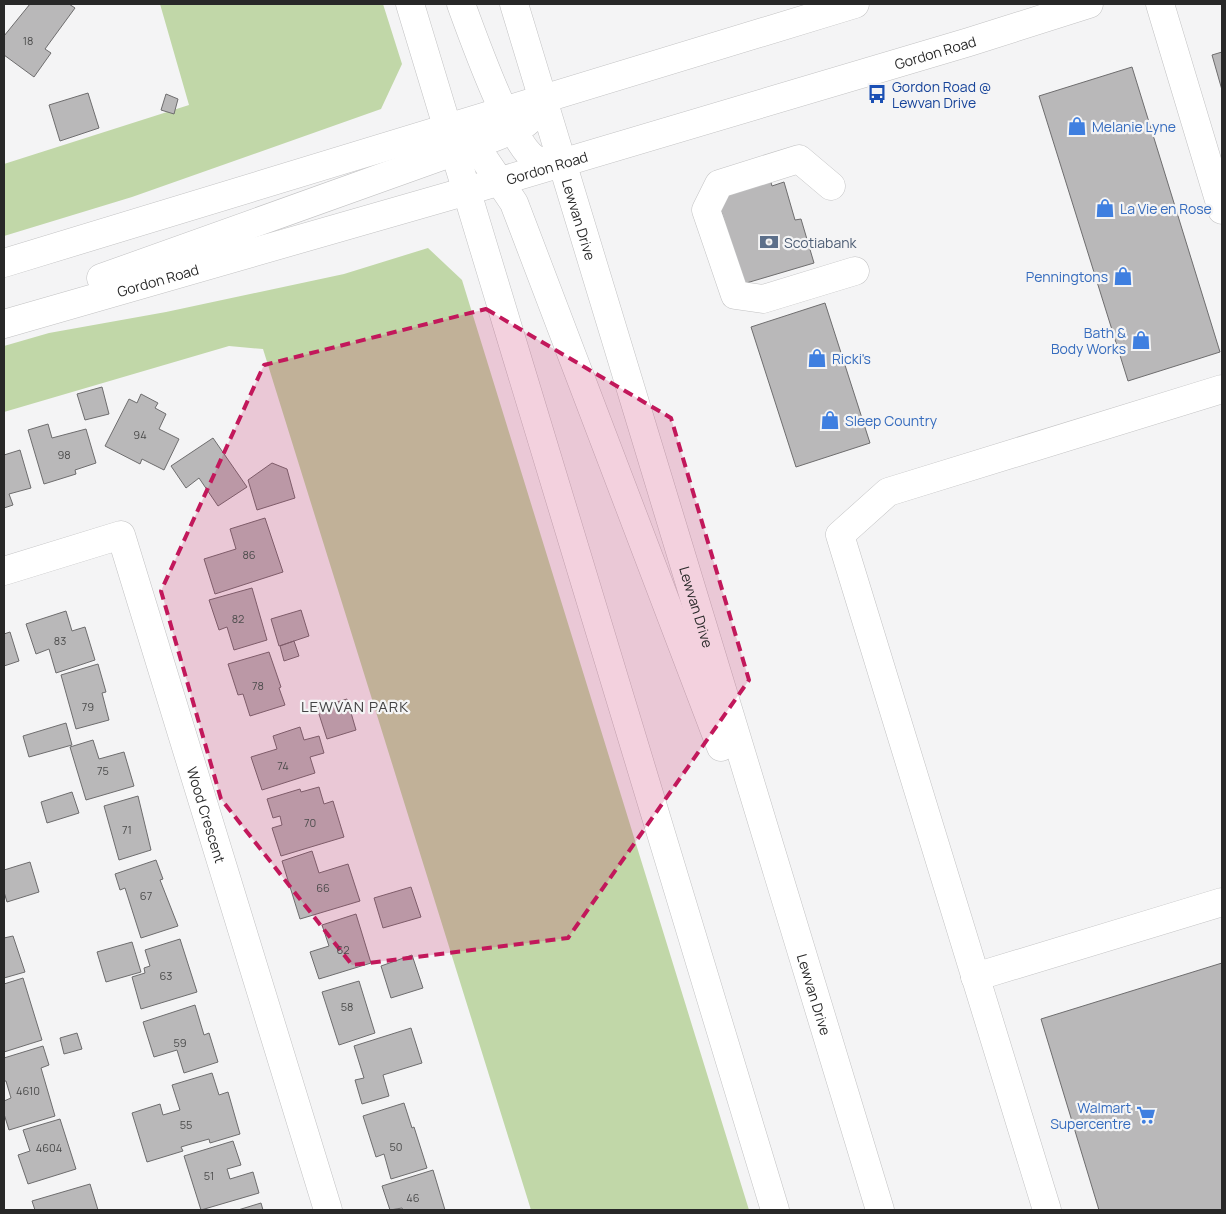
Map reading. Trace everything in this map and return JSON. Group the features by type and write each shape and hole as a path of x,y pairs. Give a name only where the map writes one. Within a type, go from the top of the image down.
{"main road":[{"path":"410,4 457,142 467,191 775,1210"},
{"path":"461,4 509,120 530,155 538,160 562,162"},
{"name":"Lewvan Drive","path":"514,4 880,1210"},
{"path":"42,312 86,284 457,142 509,120 543,99 855,4"},
{"name":"Gordon Road","path":"4,324 501,181 969,42 1089,4"},
{"path":"1160,4 1222,210"},
{"path":"4,263 457,142 482,157 501,181 514,203 528,236 813,992"},
{"path":"830,186 799,159 719,184 706,210 735,295 764,299 855,271"},
{"path":"1047,1210 840,536 888,492 1222,389"},
{"name":"Wood Crescent","path":"4,571 121,536 328,1210"},
{"path":"975,977 1222,902"}],"highlighted area":[{"path":"486,309 671,418 749,680 568,938 352,965 221,799 161,591 264,365"}],"green space":[{"path":"160,4 383,4 402,64 381,109 132,197 4,236 4,164 189,105"},
{"path":"428,248 462,280 749,1210 531,1210 263,349 229,346 4,412 4,346 49,333 166,312 344,274"}],"building":[{"path":"30,4 69,4 75,8 45,49 51,53 34,77 4,55 4,36"},
{"path":"1222,52 1222,90 1212,55"},
{"path":"1132,67 1220,352 1128,381 1039,96"},
{"path":"88,93 99,128 60,141 49,105"},
{"path":"166,94 178,99 174,114 161,110"},
{"name":"Scotiabank","path":"770,179 772,186 784,182 795,220 801,219 814,263 743,284 716,194"},
{"path":"825,303 870,443 796,467 751,327"},
{"path":"102,387 109,414 85,420 77,394"},
{"path":"141,394 158,403 155,408 166,414 159,429 179,439 164,470 142,459 140,464 105,446 129,399 137,403"},
{"path":"48,424 52,438 86,429 96,463 75,470 76,474 44,484 28,430"},
{"path":"213,438 247,487 218,506 199,478 186,488 171,466"},
{"path":"20,450 31,488 9,494 13,505 4,508 4,455"},
{"path":"272,463 287,469 295,498 257,510 248,480"},
{"path":"265,518 283,572 215,594 204,559 236,549 230,529"},
{"path":"252,588 267,640 234,650 227,627 219,630 209,600"},
{"path":"301,610 309,636 279,646 271,619"},
{"path":"66,611 72,631 85,627 95,660 56,673 49,649 36,654 26,624"},
{"path":"10,632 19,661 4,666 4,634"},
{"path":"294,641 299,656 284,661 280,646"},
{"path":"269,652 285,705 250,716 243,694 238,695 228,664"},
{"path":"98,664 106,692 102,693 109,720 76,729 61,675"},
{"path":"347,699 356,730 327,739 317,708"},
{"path":"66,723 72,745 29,757 23,736"},
{"path":"300,727 304,740 319,736 324,753 310,757 315,773 262,790 251,757 277,749 273,736"},
{"path":"93,740 99,759 124,752 134,786 86,800 70,747"},
{"path":"319,787 324,804 333,801 344,837 281,856 272,828 282,825 280,816 273,818 267,799 300,789 301,792"},
{"path":"72,792 79,813 47,823 41,802"},
{"path":"138,796 151,850 119,860 104,806"},
{"path":"312,851 319,873 348,864 360,901 300,919 282,861"},
{"path":"156,860 163,879 160,880 178,926 141,938 125,888 120,890 115,874"},
{"path":"30,862 39,892 7,902 4,892 4,870"},
{"path":"411,887 421,917 383,928 374,898"},
{"path":"356,914 371,963 319,979 310,952 329,946 322,925"},
{"path":"13,936 25,972 4,978 4,938"},
{"path":"180,939 197,992 141,1009 132,977 145,973 144,968 150,966 145,950"},
{"path":"132,942 141,972 106,982 97,952"},
{"path":"412,955 423,988 391,998 381,966"},
{"name":"Walmart Supercentre","path":"1222,963 1222,1210 1099,1210 1041,1019"},
{"path":"23,978 42,1040 4,1052 4,984"},
{"path":"359,981 375,1033 339,1045 322,992"},
{"path":"195,1005 204,1035 209,1033 218,1062 184,1073 177,1050 154,1057 143,1022"},
{"path":"411,1028 422,1063 383,1075 389,1096 362,1104 355,1080 364,1078 354,1046"},
{"path":"77,1033 82,1049 64,1054 60,1038"},
{"path":"43,1046 49,1065 41,1068 55,1116 9,1130 4,1114 4,1101 11,1098 6,1081 4,1081 4,1058"},
{"path":"212,1073 219,1095 228,1092 240,1134 210,1143 209,1139 181,1147 183,1151 147,1162 132,1113 160,1104 163,1115 180,1110 172,1085"},
{"path":"404,1103 427,1168 391,1179 384,1154 376,1157 363,1116"},
{"path":"60,1119 76,1169 28,1184 18,1155 30,1151 23,1130"},
{"path":"233,1141 241,1165 227,1169 230,1179 253,1172 259,1193 201,1210 184,1156"},
{"path":"433,1170 445,1210 403,1210 402,1208 390,1210 382,1186"},
{"path":"90,1184 98,1210 35,1210 32,1201"},
{"path":"261,1203 263,1210 238,1210"}],"place":[{"name":"Gordon Road @ Lewvan Drive","path":"877,94"},
{"name":"Melanie Lyne","path":"1077,126"},
{"name":"La Vie en Rose","path":"1105,208"},
{"name":"Scotiabank","path":"769,242"},
{"name":"Penningtons","path":"1123,276"},
{"name":"Bath & Body Works","path":"1141,340"},
{"name":"Ricki's","path":"817,358"},
{"name":"Sleep Country","path":"830,420"},
{"name":"Walmart Supercentre","path":"1146,1115"}],"district":[{"name":"LEWVAN PARK","path":"355,706"}]}
